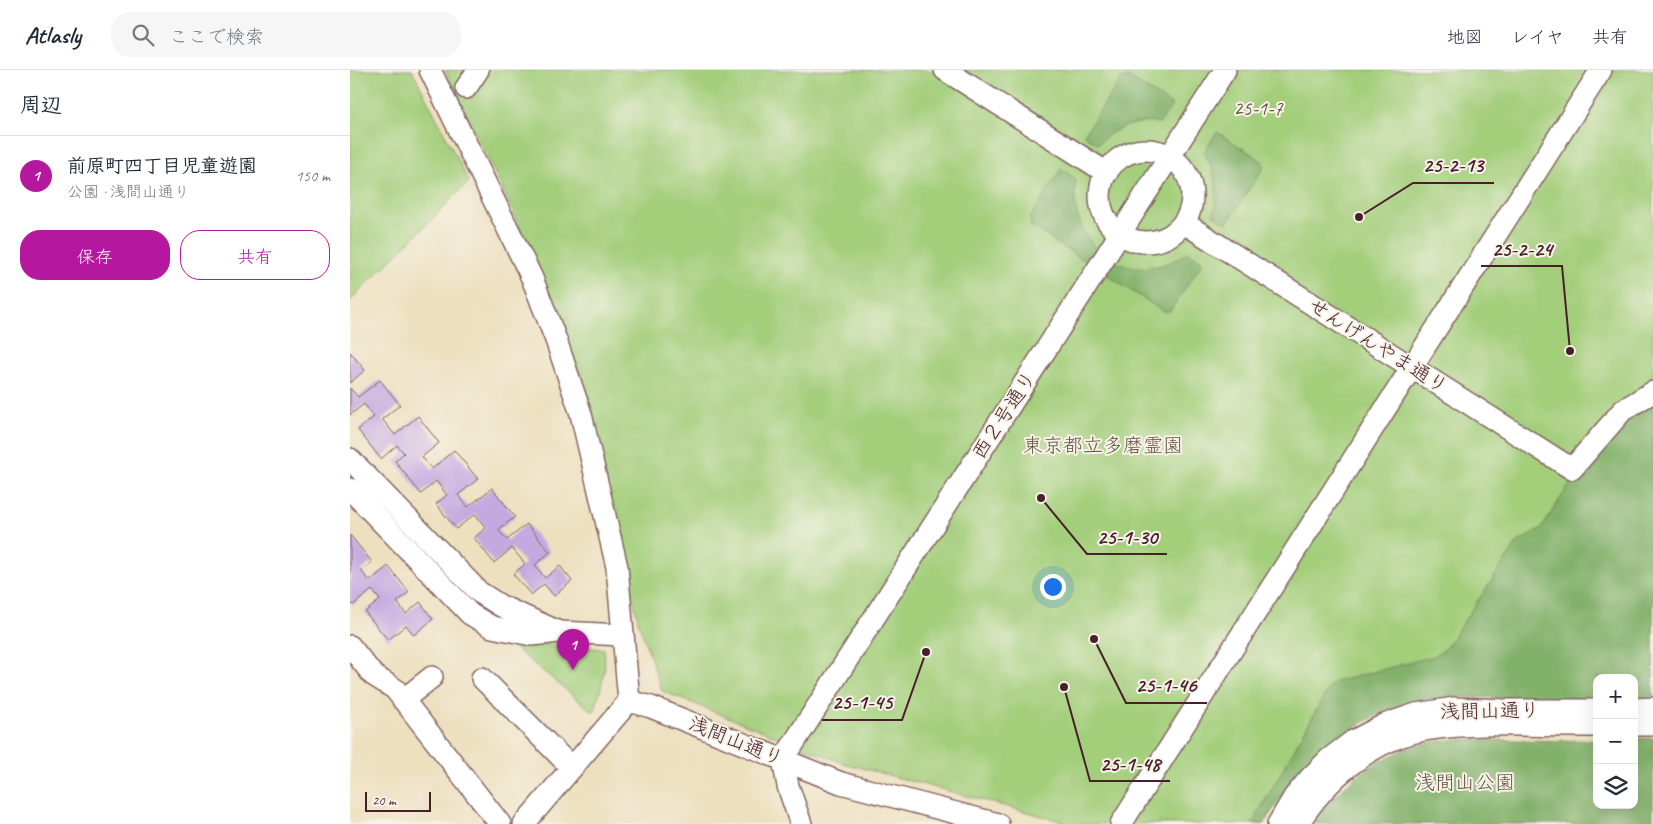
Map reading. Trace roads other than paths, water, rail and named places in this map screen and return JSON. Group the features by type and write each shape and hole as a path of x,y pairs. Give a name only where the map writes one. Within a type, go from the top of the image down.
{"street":[{"path":"430,70 532,278 556,340 581,414 617,567 629,701 524,824"},
{"path":"466,88 478,70"},
{"path":"944,70 1107,173"},
{"name":"西２号通り","path":"783,760 1225,70"},
{"path":"1121,824 1601,70"},
{"path":"1141,150 1156,152 1170,157 1181,166 1189,179 1192,194 1190,209 1184,223 1174,233 1161,240 1147,242 1133,240 1120,234 1110,225 1100,200 1101,187 1107,173 1115,163 1127,154 1141,150"},
{"name":"せんげんやま通り","path":"1184,223 1572,469 1623,410 1653,392"},
{"path":"350,459 479,592 501,606 559,632"},
{"path":"350,489 470,614 492,627 532,635 559,632 623,635"},
{"path":"350,646 373,675 395,688 500,824"},
{"path":"403,700 432,677"},
{"path":"482,678 572,768"},
{"name":"浅間山通り","path":"629,701 651,707 841,783 998,824"},
{"name":"浅間山通り","path":"1278,824 1294,797 1329,759 1353,741 1384,725 1416,714 1455,708 1593,710"},
{"path":"1638,709 1653,708"},
{"path":"1638,725 1653,724"},
{"name":"浅間山通り","path":"1298,824 1309,807 1352,763 1400,737 1428,729 1460,726 1593,726"},
{"path":"783,760 788,786 801,824"}],"place":[{"name":"25-2-13","path":"1359,217"},
{"name":"25-2-24","path":"1570,351"},
{"name":"25-1-30","path":"1041,498"},
{"name":"25-1-46","path":"1094,639"},
{"name":"25-1-45","path":"926,652"},
{"name":"前原町四丁目児童遊園","path":"573,670"},
{"name":"25-1-48","path":"1064,687"}],"park label":[{"name":"25-1-7","path":"1258,108"},
{"name":"東京都立多磨霊園","path":"1103,445"},
{"name":"浅間山公園","path":"1465,782"}]}
